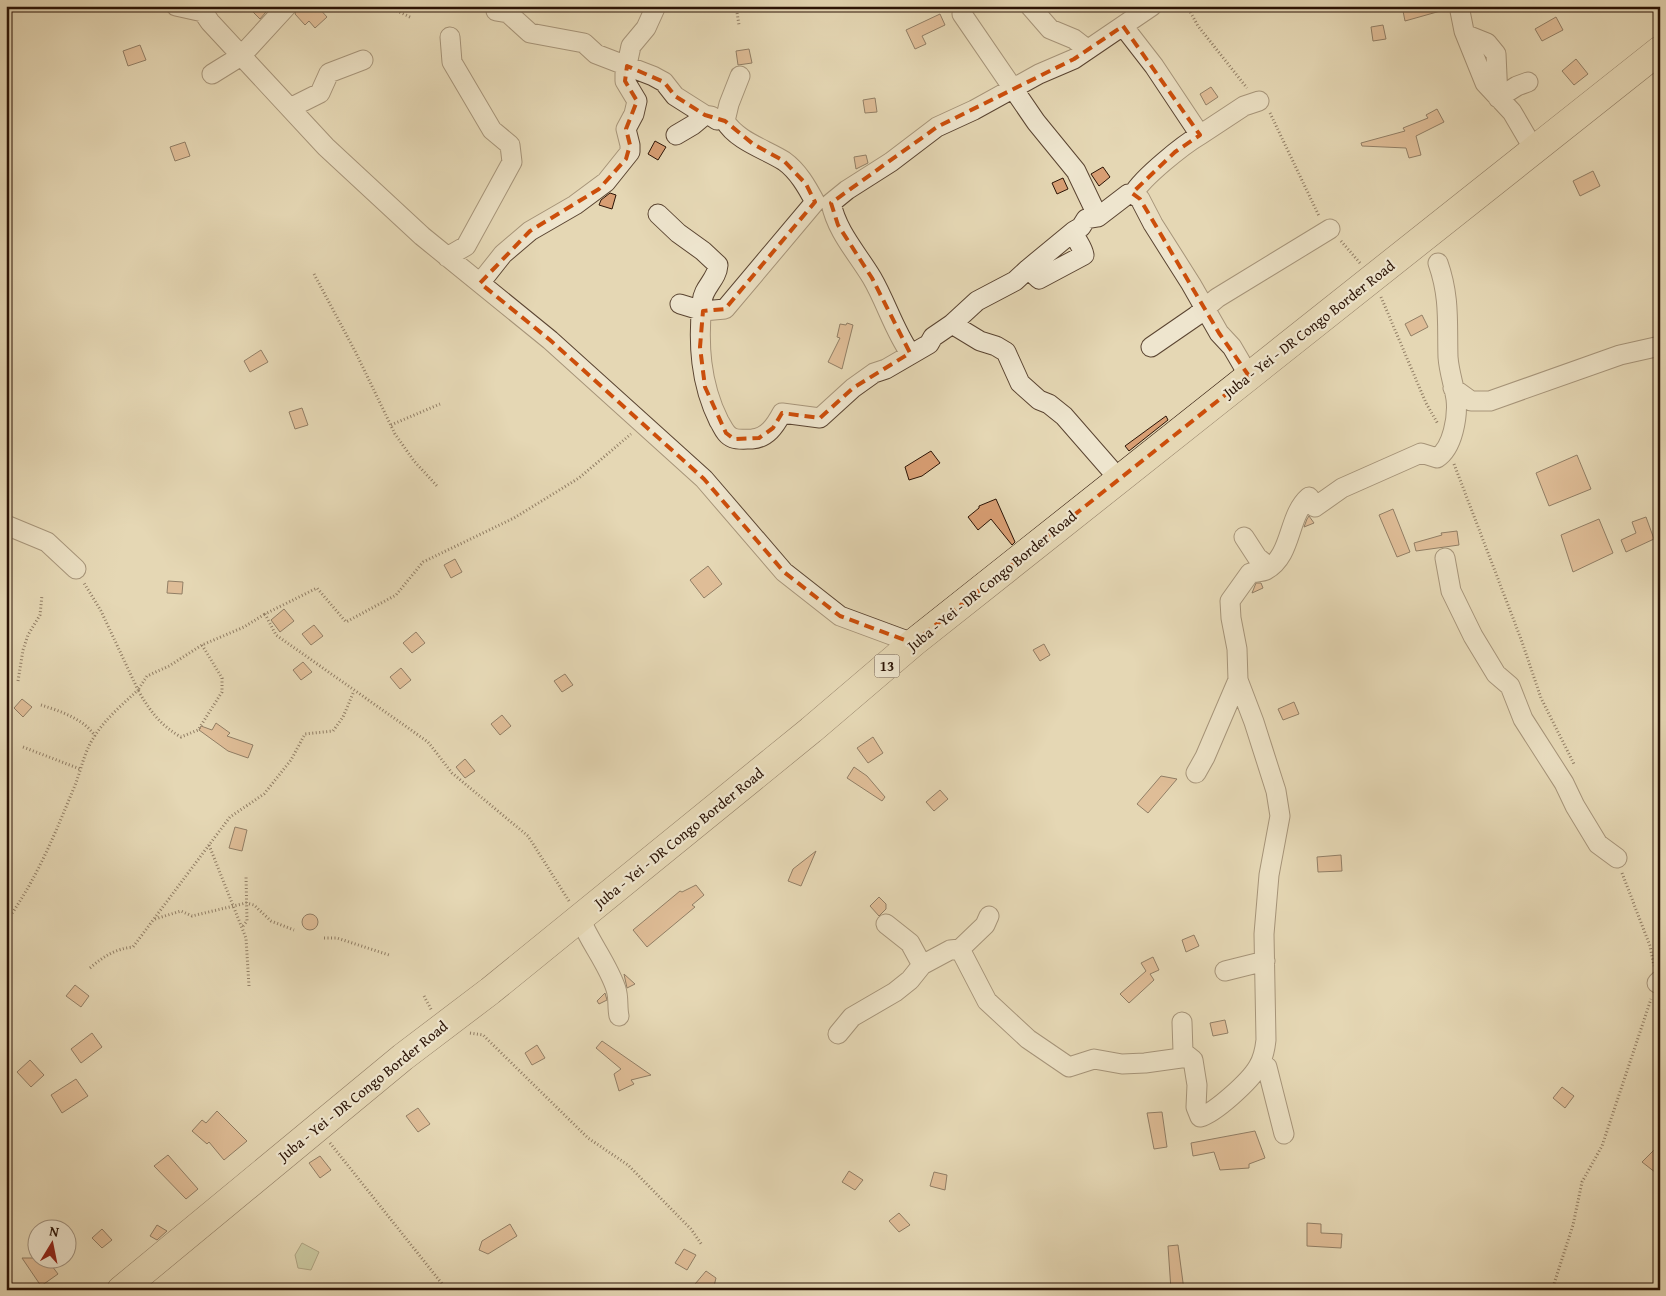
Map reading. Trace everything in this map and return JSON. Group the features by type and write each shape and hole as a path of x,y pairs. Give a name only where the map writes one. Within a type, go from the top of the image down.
{"main road":[{"name":"Juba - Yei - DR Congo Border Road","path":"121,1290 318,1127 812,730 913,643 1536,150 1656,60"}],"street":[{"path":"176,6 201,9 326,147 447,257 550,340 704,479 784,572 840,616 913,643"},
{"path":"212,74 242,56 287,6"},
{"path":"480,283 504,254 524,235 599,189 626,159 630,145 626,129 634,114 637,101 625,81 627,66 631,46 646,28 656,6"},
{"path":"1030,6 1050,29 1074,39 1087,48"},
{"path":"910,353 890,319 872,278 838,226 830,203 891,162 937,127 1046,70 1074,59 1087,48 1152,6"},
{"path":"1459,6 1464,31 1476,64 1486,83 1512,112 1529,142 1536,150"},
{"path":"496,11 508,13 530,33 584,43 596,54 664,82 675,96 705,115 725,121 734,131 792,169 806,184 815,202 725,310 716,312 703,311 680,304"},
{"path":"962,14 1050,141 1076,171 1098,217"},
{"path":"1123,26 1154,66 1200,135"},
{"path":"447,257 466,246 512,162 510,145 492,130 452,62 450,37"},
{"path":"290,108 320,93 329,74 363,60"},
{"path":"725,121 729,104 740,76"},
{"path":"1498,98 1517,86 1528,82"},
{"path":"1133,194 1142,182 1175,152 1244,106 1259,101"},
{"path":"676,135 705,115"},
{"path":"658,214 678,234 703,250 718,265 712,283 706,288 702,302 700,347 710,403 726,433 734,439 760,438 773,428 782,413 820,418 853,388 874,373 886,369 910,353 929,344 933,337 952,324 977,300 1015,281 1028,269 1039,279 1084,255 1082,246 1074,237 1074,231 1081,227 1086,219 1098,217 1128,194 1133,194 1140,199 1218,333 1246,368 1249,376"},
{"path":"1151,347 1196,316 1204,307 1330,229"},
{"path":"1182,1022 1183,1052 1193,1060 1198,1085 1196,1107 1200,1117 1218,1109 1259,1064 1266,1040 1264,934 1269,875 1280,816 1276,791 1254,722 1238,680 1238,656 1230,618 1230,601 1250,573 1266,570 1281,555 1294,518 1302,504 1309,497 1315,507 1342,488 1420,453 1437,458 1442,455 1453,437 1456,400 1448,358 1449,306 1438,263"},
{"path":"952,324 980,341 996,346 1006,352 1020,383 1039,400 1064,416 1119,479"},
{"path":"1453,388 1471,401 1503,397 1599,371 1620,355 1660,346"},
{"path":"1455,411 1467,409 1480,401"},
{"path":"6,525 47,542 76,569"},
{"path":"1244,537 1257,557 1269,567"},
{"path":"1445,558 1451,592 1473,636 1496,674 1510,686 1523,719 1564,783 1574,806 1598,844 1617,858"},
{"path":"1196,773 1206,757 1238,680"},
{"path":"838,1034 852,1016 894,992 910,980 922,965 950,950 960,949 985,924 989,916"},
{"path":"580,918 587,936 610,973 616,990 619,1016"},
{"path":"886,924 910,944 922,965"},
{"path":"960,949 987,1001 1028,1038 1069,1067 1094,1060 1122,1064 1188,1057"},
{"path":"1225,971 1265,961"},
{"path":"1259,1064 1267,1067 1284,1134"}],"path":[{"path":"387,6 412,18"},
{"path":"736,6 739,25"},
{"path":"1187,6 1198,26 1269,112 1319,216 1373,278"},
{"path":"314,274 391,425 414,461 437,486"},
{"path":"391,425 440,404"},
{"path":"8,919 27,894 75,787 83,756 95,736 113,713 138,690 147,676 169,666 202,645 244,627 265,614 317,588 346,622 396,595 423,562 514,518 579,478 642,425"},
{"path":"76,569 101,611 146,706 169,730 181,737 198,730 222,692 222,678 202,645"},
{"path":"18,681 23,650 28,635 40,615 42,595"},
{"path":"265,614 276,635 428,742 452,773 528,836 580,918"},
{"path":"90,968 105,955 120,949 133,947 230,816 264,794 291,760 304,734 333,731 343,716 354,691"},
{"path":"42,705 58,710 90,728 95,736"},
{"path":"23,748 80,769"},
{"path":"209,846 246,938 249,986"},
{"path":"242,927 247,921 246,875"},
{"path":"154,919 181,911 192,916 246,903 254,905 271,921 294,930"},
{"path":"324,938 337,938 389,955"},
{"path":"424,996 436,1018 461,1032 483,1035 588,1138 628,1165 691,1229 702,1245"},
{"path":"318,1127 369,1194 447,1290"},
{"path":"6,1284 16,1290"}],"highlighted area":[{"path":"1123,26 1200,135 1175,152 1132,193 1140,199 1219,333 1249,376 913,643 840,616 784,572 704,479 550,340 480,283 530,231 599,189 626,159 630,145 626,129 637,101 625,81 627,66 664,82 675,96 705,115 725,121 753,144 784,161 806,184 815,202 725,309 703,311 700,347 705,387 726,433 734,439 759,438 773,428 782,413 820,418 853,388 910,353 872,278 838,225 831,203 937,127 1074,59"}],"green space":[{"path":"302,1243 319,1252 311,1270 298,1268 295,1255"}],"building":[{"path":"247,6 271,6 260,19"},
{"path":"298,6 317,6 327,17 315,28 309,21 305,25 295,14"},
{"path":"1402,6 1444,6 1444,10 1405,21"},
{"path":"940,14 945,25 922,36 926,44 915,49 906,30"},
{"path":"1556,17 1563,30 1542,41 1535,29"},
{"path":"1383,25 1386,39 1373,41 1371,27"},
{"path":"140,45 146,60 128,66 123,51"},
{"path":"749,49 752,63 738,65 736,51"},
{"path":"1576,59 1588,74 1574,85 1562,71"},
{"path":"1211,87 1218,97 1206,105 1200,94"},
{"path":"875,98 877,112 865,113 863,100"},
{"path":"1437,109 1444,122 1416,136 1421,155 1409,158 1406,148 1362,146 1361,143 1405,131 1403,128 1428,118 1426,115"},
{"path":"655,141 666,147 658,160 648,154"},
{"path":"185,142 190,156 175,161 170,147"},
{"path":"866,155 868,163 856,169 854,157"},
{"path":"1103,167 1110,177 1099,186 1091,174"},
{"path":"1593,171 1600,186 1580,196 1573,181"},
{"path":"1063,178 1068,189 1057,194 1052,183"},
{"path":"610,193 616,195 612,209 599,205 601,200"},
{"path":"1422,315 1428,327 1411,336 1405,324"},
{"path":"847,323 853,325 842,369 828,362 840,338 837,337 840,324 846,325"},
{"path":"261,350 268,362 250,372 244,361"},
{"path":"302,408 308,425 295,429 289,412"},
{"path":"1166,416 1168,420 1129,451 1125,446"},
{"path":"931,451 940,463 922,476 909,480 905,467"},
{"path":"1577,455 1591,489 1549,506 1536,473"},
{"path":"996,499 1015,542 1012,545 991,519 978,530 968,517 979,506"},
{"path":"1393,509 1410,552 1397,557 1379,515"},
{"path":"1309,516 1314,523 1304,527 1307,519"},
{"path":"1646,517 1654,539 1626,552 1621,540 1636,533 1632,522"},
{"path":"1599,519 1613,553 1573,572 1561,535"},
{"path":"1457,531 1459,545 1416,551 1414,543 1442,535 1441,533"},
{"path":"455,559 462,572 451,578 444,565"},
{"path":"708,566 722,584 704,598 690,580"},
{"path":"168,581 183,582 182,594 167,593"},
{"path":"1256,583 1261,583 1263,588 1252,593"},
{"path":"284,609 294,621 280,632 271,620"},
{"path":"314,625 323,636 311,645 302,634"},
{"path":"416,632 425,643 412,653 403,643"},
{"path":"1044,644 1050,655 1040,661 1033,650"},
{"path":"303,662 312,672 301,680 293,670"},
{"path":"401,668 411,680 400,689 390,677"},
{"path":"565,674 573,685 562,692 554,681"},
{"path":"22,699 32,707 23,717 14,708"},
{"path":"1294,702 1299,714 1283,720 1278,709"},
{"path":"502,715 511,726 500,735 491,724"},
{"path":"216,723 230,733 227,736 253,745 248,758 228,751 199,730 201,726 212,730"},
{"path":"873,737 883,753 868,763 857,748"},
{"path":"465,759 475,771 465,778 456,767"},
{"path":"854,767 867,776 885,797 882,801 847,778"},
{"path":"1161,776 1177,779 1148,813 1137,804"},
{"path":"940,790 948,799 934,811 926,802"},
{"path":"235,827 247,830 242,851 229,848"},
{"path":"816,851 801,886 788,881 793,869"},
{"path":"1341,855 1342,871 1318,872 1317,857"},
{"path":"696,885 704,895 692,905 695,907 647,947 633,930 680,891 682,892"},
{"path":"879,897 886,904 886,909 879,916 870,906"},
{"path":"310,914 316,916 318,922 316,928 310,930 304,928 302,922 304,916"},
{"path":"1194,935 1199,946 1186,952 1182,940"},
{"path":"1153,957 1159,970 1150,974 1154,980 1129,1003 1120,994 1146,971 1141,963"},
{"path":"624,974 635,984 627,988"},
{"path":"75,985 89,996 81,1007 66,996"},
{"path":"605,993 607,1000 599,1004 597,1001"},
{"path":"1225,1020 1228,1033 1213,1036 1210,1023"},
{"path":"92,1033 102,1047 81,1063 71,1049"},
{"path":"602,1041 651,1075 631,1080 634,1084 619,1091 614,1074 621,1069 596,1048"},
{"path":"537,1045 545,1058 532,1065 525,1053"},
{"path":"30,1060 44,1075 31,1087 17,1072"},
{"path":"76,1079 88,1096 62,1113 51,1095"},
{"path":"1562,1087 1574,1096 1565,1108 1553,1098"},
{"path":"418,1108 430,1124 418,1132 406,1116"},
{"path":"217,1111 247,1141 224,1160 209,1142 207,1144 192,1131 202,1120 206,1123"},
{"path":"1162,1112 1167,1147 1154,1149 1147,1113"},
{"path":"1255,1131 1265,1158 1249,1164 1249,1168 1220,1170 1214,1152 1193,1156 1191,1143"},
{"path":"1660,1144 1660,1176 1642,1162"},
{"path":"168,1155 198,1189 186,1199 154,1166"},
{"path":"320,1156 331,1170 320,1178 309,1163"},
{"path":"849,1171 863,1180 855,1190 842,1182"},
{"path":"934,1172 947,1175 945,1190 930,1186"},
{"path":"899,1213 910,1225 899,1232 889,1221"},
{"path":"1307,1223 1321,1224 1321,1233 1342,1234 1341,1248 1307,1246"},
{"path":"510,1224 517,1236 488,1254 479,1250 482,1241"},
{"path":"157,1225 167,1231 157,1240 150,1236"},
{"path":"102,1229 112,1240 102,1248 92,1238"},
{"path":"1178,1245 1184,1290 1171,1290 1168,1246"},
{"path":"684,1249 696,1255 687,1270 675,1263"},
{"path":"22,1258 28,1258 28,1267"},
{"path":"29,1268 54,1268 58,1274 41,1286"},
{"path":"706,1271 716,1278 713,1290 690,1290"}]}
